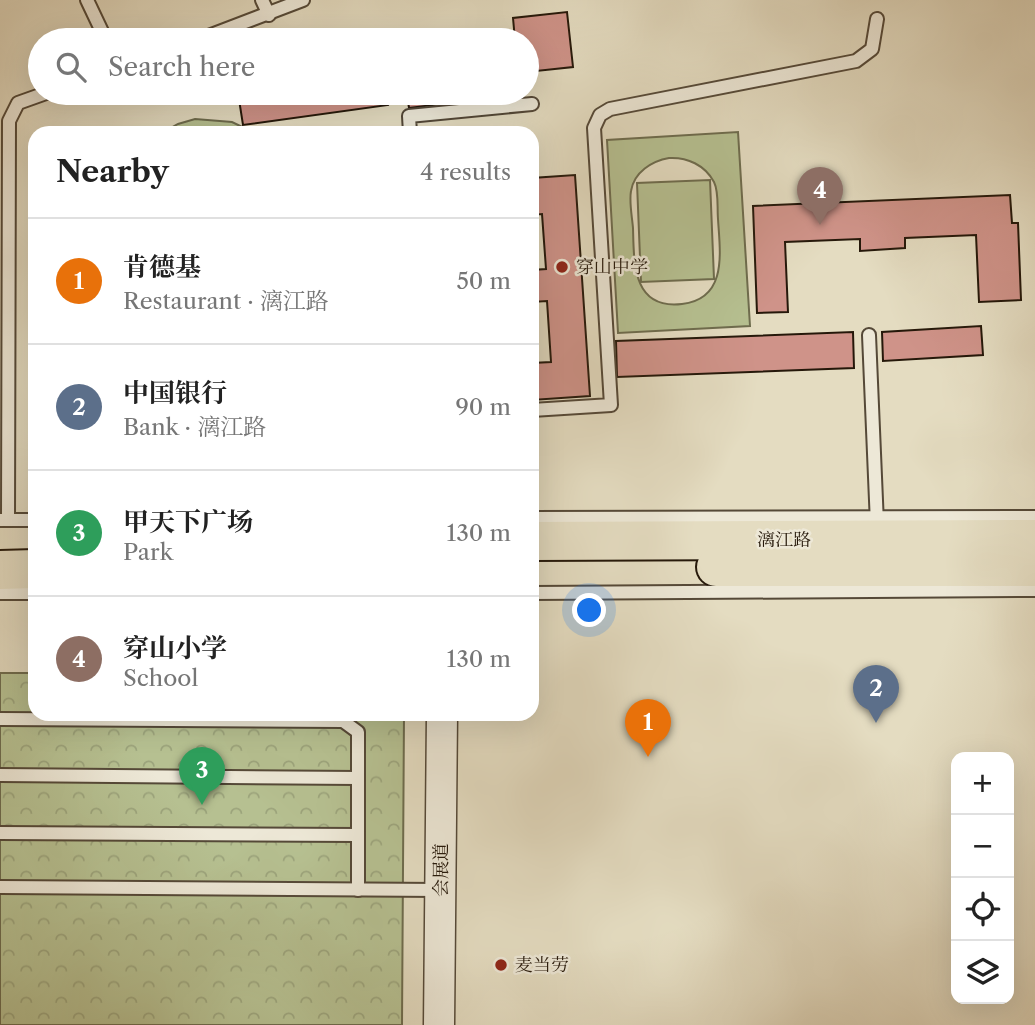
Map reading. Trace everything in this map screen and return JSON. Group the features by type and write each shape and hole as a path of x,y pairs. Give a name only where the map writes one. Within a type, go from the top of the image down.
{"highway":[{"name":"漓江路","path":"539,568 878,554 1035,539"},
{"name":"漓江路","path":"539,541 878,554 1035,567"},
{"path":"0,570 28,569"}],"street":[{"name":"会展道","path":"439,1025 442,721"}],"lane":[{"path":"87,0 100,28"},
{"path":"262,0 269,15"},
{"path":"232,28 303,0"},
{"path":"539,410 611,405 594,128 600,115 610,109 856,61 872,49 877,19"},
{"path":"28,99 18,103 9,121 11,531 28,523"},
{"path":"410,126 409,117 523,105"},
{"path":"869,335 878,554"},
{"path":"539,592 878,554 1035,517"},
{"path":"539,520 878,554 1035,590"},
{"path":"0,593 28,593"},
{"path":"0,719 28,719"},
{"path":"343,721 358,732 358,890"},
{"path":"0,775 358,778"},
{"path":"0,833 358,835"},
{"path":"0,887 441,890"}],"green space":[{"path":"195,119 232,122 240,126 174,126"},
{"path":"738,132 750,326 618,333 607,140","holes":["669,158 701,167 716,186 720,259 714,284 707,293 697,300 666,304 653,299 639,281 634,255 630,195 636,178 645,168"]},
{"path":"710,180 714,279 641,282 637,183"},
{"path":"0,673 28,673 28,721 404,721 402,1025 0,1025"}],"building":[{"path":"567,12 573,67 539,71 539,28 514,28 513,18"},
{"path":"240,105 388,105 243,125"},
{"path":"409,105 433,105 409,108"},
{"path":"575,175 590,396 539,400 539,363 551,362 547,301 539,302 539,270 546,269 542,214 539,214 539,178"},
{"path":"1010,195 1012,223 1018,223 1021,300 979,302 976,235 905,238 905,248 860,251 860,239 785,242 788,312 757,313 753,206"},
{"path":"981,326 983,355 883,361 882,332"},
{"path":"853,332 854,368 617,377 616,341"}],"place":[{"name":"穿山小学","path":"820,225"},
{"name":"穿山中学","path":"562,267"},
{"name":"中国银行","path":"876,723"},
{"name":"肯德基","path":"648,757"},
{"name":"甲天下广场","path":"202,805"},
{"name":"麦当劳","path":"501,965"}]}
